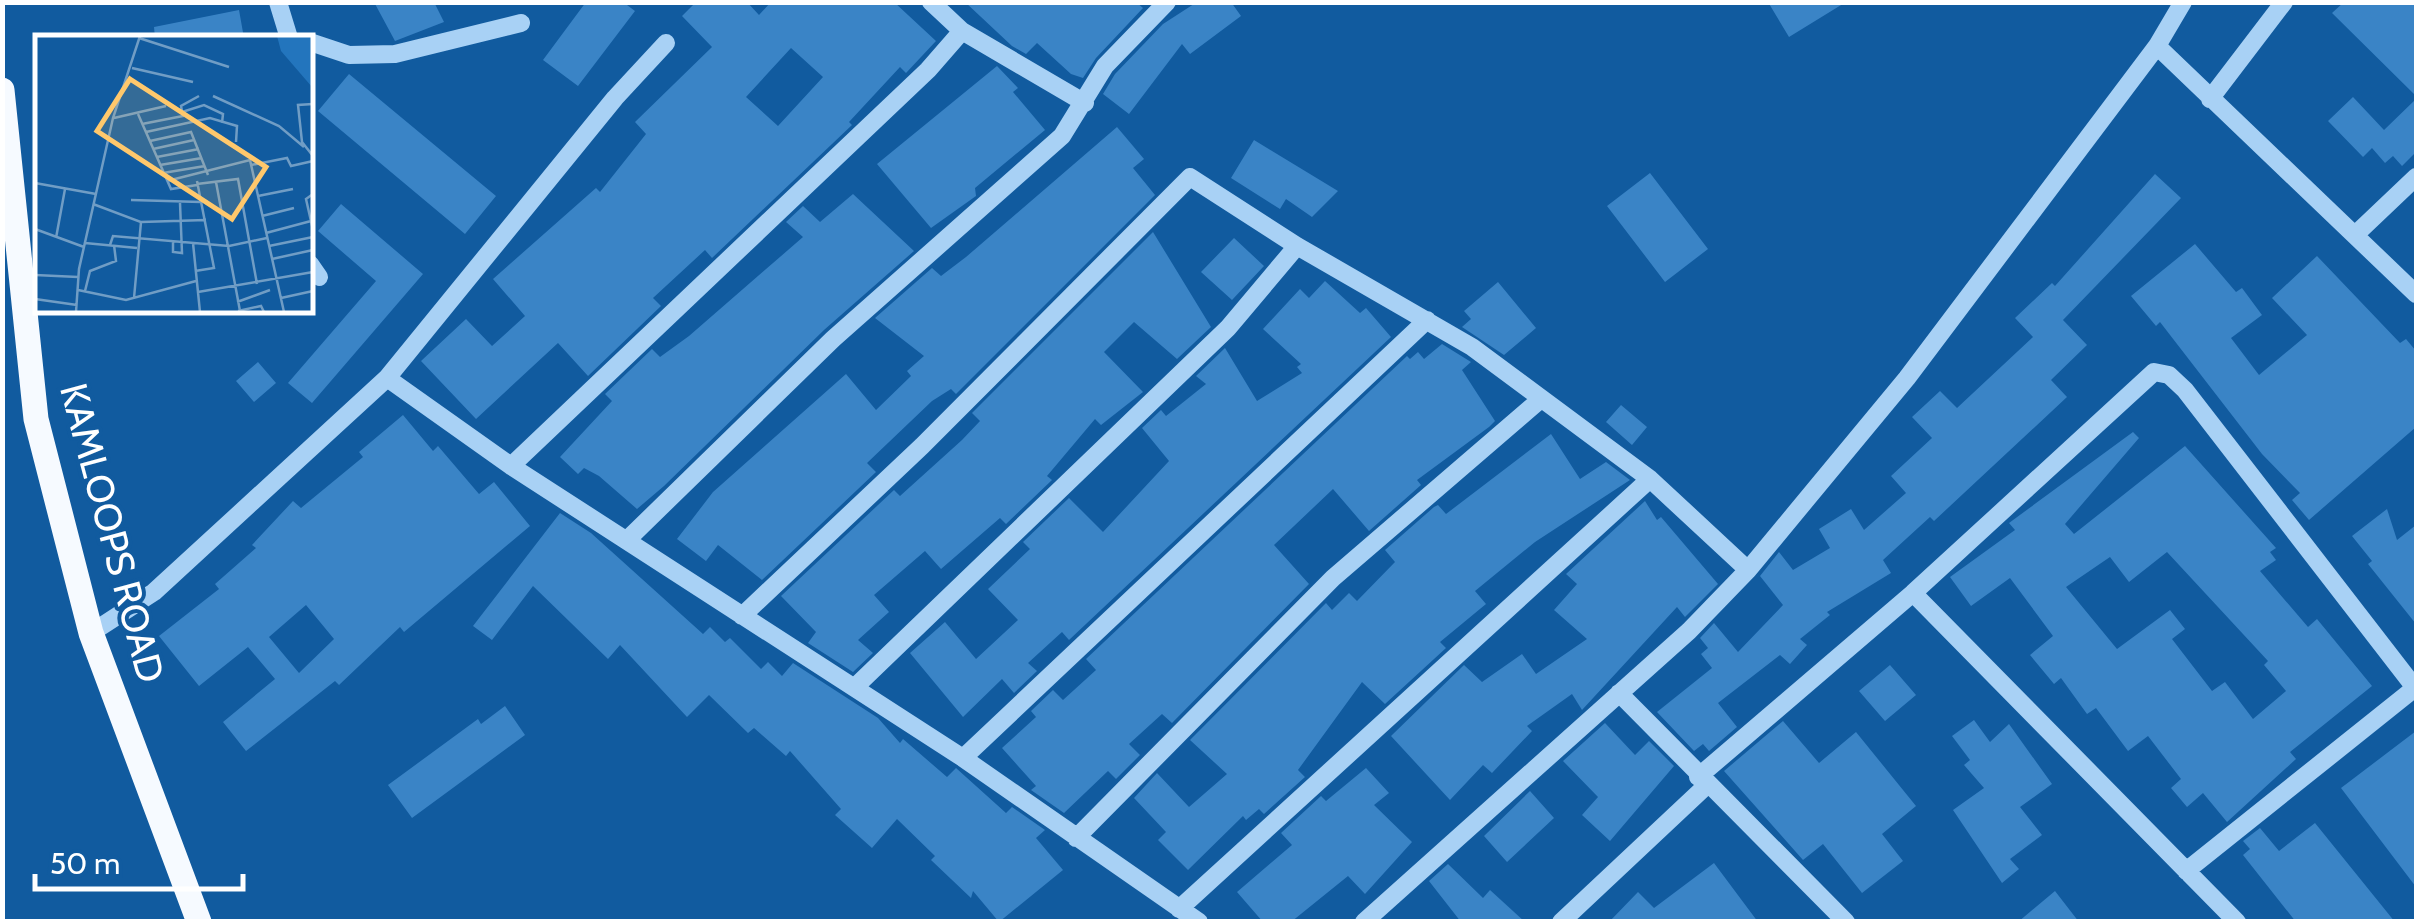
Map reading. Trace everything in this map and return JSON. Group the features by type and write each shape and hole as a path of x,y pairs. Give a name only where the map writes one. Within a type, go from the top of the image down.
{"main road":[{"name":"KAMLOOPS ROAD","path":"2,90 36,419 91,633 199,922"}],"street":[{"path":"278,2 290,35"},
{"path":"931,2 962,31 1085,104"},
{"path":"628,539 832,339 1062,136 1105,66 1166,2"},
{"path":"1364,922 1690,631 1804,508 2157,46 2184,2"},
{"path":"2210,98 2284,2"},
{"path":"312,43 349,55 395,54 521,23"},
{"path":"511,466 928,70 962,31"},
{"path":"91,633 154,592 387,378 615,98 666,43"},
{"path":"2157,46 2416,294"},
{"path":"742,616 922,446 1190,176 1297,246 1472,347 1650,480 1748,570"},
{"path":"2356,234 2416,178"},
{"path":"855,687 1228,328 1297,246"},
{"path":"963,758 1426,320"},
{"path":"1560,922 1702,781 2154,372 2169,375 2416,689 2186,870"},
{"path":"387,378 511,466 963,758 1199,922"},
{"path":"1076,838 1333,578 1541,399"},
{"path":"1179,909 1650,480"},
{"path":"1913,594 2237,922"},
{"path":"1619,694 1846,922"}],"building":[{"path":"374,2 434,2 444,22 395,41"},
{"path":"586,2 623,2 635,11 578,86 543,60"},
{"path":"696,2 747,2 759,15 771,2 894,2 936,41 906,73 900,67 849,122 852,125 712,258 705,250 653,298 661,306 588,376 558,343 476,419 421,361 466,319 492,346 525,316 493,279 596,188 600,192 646,134 635,122 712,47 682,16","holes":["791,48 823,77 778,126 746,97"]},
{"path":"965,2 1136,2 1143,8 1096,58 1083,78 1071,74 1037,43 1026,54 1012,46"},
{"path":"1197,2 1231,2 1241,16 1190,54 1182,44 1129,114 1103,94 1115,74 1163,24"},
{"path":"1768,2 1846,2 1789,37"},
{"path":"2344,2 2416,2 2416,96 2332,13"},
{"path":"239,10 243,35 155,35 154,27"},
{"path":"997,66 1018,88 1013,92 1045,130 975,188 976,196 931,228 877,164"},
{"path":"349,74 496,196 465,234 318,111"},
{"path":"2353,97 2384,130 2416,99 2416,152 2402,166 2393,156 2385,163 2372,148 2363,157 2328,121"},
{"path":"1117,127 1144,159 1133,168 1155,195 956,394 951,389 932,401 867,463 876,472 762,580 718,545 706,561 677,539 713,492 846,374 876,410 911,376 907,371 924,356 875,318 932,268 941,276 966,257"},
{"path":"1254,140 1338,191 1312,217 1286,199 1280,209 1231,178"},
{"path":"1650,173 1708,249 1665,282 1607,206"},
{"path":"2155,174 2181,198 2063,320 2087,345 2051,380 2067,397 1934,521 1930,517 1883,560 1891,573 1827,612 1830,615 1800,639 1807,645 1790,664 1780,655 1718,703 1737,727 1709,751 1703,744 1694,751 1657,712 1712,668 1701,654 1708,648 1700,638 1714,623 1738,652 1783,605 1760,576 1779,552 1793,570 1830,548 1819,529 1851,509 1864,530 1906,493 1891,476 1932,438 1912,417 1940,391 1957,408 2033,337 2015,318 2052,283 2055,286"},
{"path":"853,194 914,251 824,330 664,486 637,509 599,476 584,468 578,474 560,457 612,401 605,394 652,349 660,357 689,336 803,237 786,222 803,206 820,222"},
{"path":"341,204 423,274 312,403 288,383 376,281 318,231"},
{"path":"1153,232 1211,327 1177,359 1134,322 1104,352 1143,392 1101,425 1095,419 1047,476 1052,480 1006,524 1000,518 941,569 925,551 874,595 889,612 858,640 873,653 853,672 808,643 816,632 781,596 894,490 900,496 962,440 980,421 972,413"},
{"path":"1234,238 1264,266 1232,300 1201,272"},
{"path":"2195,244 2236,292 2242,288 2262,315 2231,338 2259,375 2307,335 2272,298 2317,256 2400,343 2406,339 2416,351 2416,427 2309,520 2292,500 2300,493 2262,454 2160,322 2156,326 2131,296"},
{"path":"1325,281 1360,313 1366,308 1391,337 1069,640 1062,632 1028,663 1037,671 1014,693 1002,679 963,717 910,653 945,622 976,659 1018,620 988,589 1030,549 1023,542 1069,498 1103,532 1169,461 1142,428 1161,410 1166,416 1206,384 1196,376 1225,348 1257,401 1302,373 1297,367 1301,364 1263,329 1300,289 1309,298"},
{"path":"1498,282 1536,328 1504,355 1462,327 1471,319 1464,311"},
{"path":"1442,344 1471,362 1462,370 1495,421 1417,480 1421,485 1369,531 1333,489 1274,545 1309,584 1172,723 1162,714 1129,744 1140,755 1116,779 1108,771 1064,813 1031,790 1036,786 1002,748 1036,717 1031,711 1053,690 1063,700 1096,670 1086,659 1407,356 1410,359 1418,352 1424,359"},
{"path":"258,362 276,383 254,402 236,381"},
{"path":"1621,405 1647,427 1632,445 1606,422"},
{"path":"403,415 433,451 438,446 479,494 494,482 530,526 404,632 400,627 339,685 335,681 246,751 223,722 275,679 248,647 199,686 159,636 219,589 215,584 256,548 252,545 293,501 301,508 363,457 359,452","holes":["306,605 334,639 299,673 269,637"]},
{"path":"2133,432 2139,438 2065,524 2074,534 2185,446 2276,548 2270,552 2276,560 2260,571 2308,627 2317,619 2372,686 2290,752 2296,759 2227,822 2203,793 2187,807 2171,788 2181,779 2148,736 2128,751 2096,708 2087,714 2061,678 2054,684 2030,655 2053,636 2010,578 1971,606 1950,577 2015,530 2009,523","holes":["2167,552 2268,661 2264,665 2286,691 2253,719 2225,682 2212,691 2172,639 2185,629 2170,610 2117,649 2066,587 2110,557 2129,582"]},
{"path":"1551,434 1580,479 1606,462 1630,480 1535,542 1475,591 1486,604 1440,642 1446,648 1385,704 1362,682 1298,770 1305,777 1264,814 1259,809 1246,820 1243,816 1188,870 1158,840 1166,832 1134,798 1157,773 1189,807 1227,774 1190,740 1326,603 1332,610 1349,593 1357,601 1395,562 1385,550 1434,507 1438,505 1446,514"},
{"path":"1645,501 1657,520 1661,517 1718,584 1685,617 1677,607 1582,710 1572,694 1527,726 1532,731 1492,773 1483,765 1450,800 1391,736 1464,665 1482,682 1522,654 1536,674 1587,639 1554,610 1577,584 1566,574"},
{"path":"2387,509 2397,540 2416,525 2416,624 2368,564 2372,561 2352,536"},
{"path":"560,513 591,533 703,634 710,627 725,642 730,638 761,669 768,662 782,676 793,663 878,718 900,743 903,739 947,777 956,768 1006,813 1012,807 1045,830 1036,838 1063,870 999,922 973,891 971,898 931,860 935,856 897,819 872,848 835,815 841,809 790,751 786,756 754,728 748,733 709,695 687,717 620,645 608,659 533,586 492,640 473,626"},
{"path":"1890,665 1916,695 1885,721 1859,691"},
{"path":"505,706 525,735 412,818 388,785 478,719 481,724"},
{"path":"1974,720 1990,742 2009,724 2052,784 2020,807 2042,835 2010,859 2019,869 2002,883 1953,810 1984,788 1964,765 1970,760 1952,736"},
{"path":"1783,721 1819,763 1856,732 1916,806 1882,834 1903,861 1862,893 1823,844 1803,860 1724,771"},
{"path":"1605,723 1635,755 1649,741 1674,766 1610,841 1582,815 1598,797 1563,761"},
{"path":"2416,731 2416,887 2341,788"},
{"path":"1366,768 1389,793 1374,805 1412,842 1365,894 1348,876 1291,922 1263,922 1237,892 1292,845 1281,833 1321,796 1326,801"},
{"path":"1530,791 1554,818 1507,862 1484,836"},
{"path":"2315,823 2395,922 2296,922 2243,855 2250,849 2243,841 2260,828 2279,851"},
{"path":"1714,863 1758,922 1609,922 1638,892 1654,908"},
{"path":"1448,864 1483,898 1490,890 1525,922 1461,922 1429,881"},
{"path":"2055,891 2079,922 2018,922"}]}
